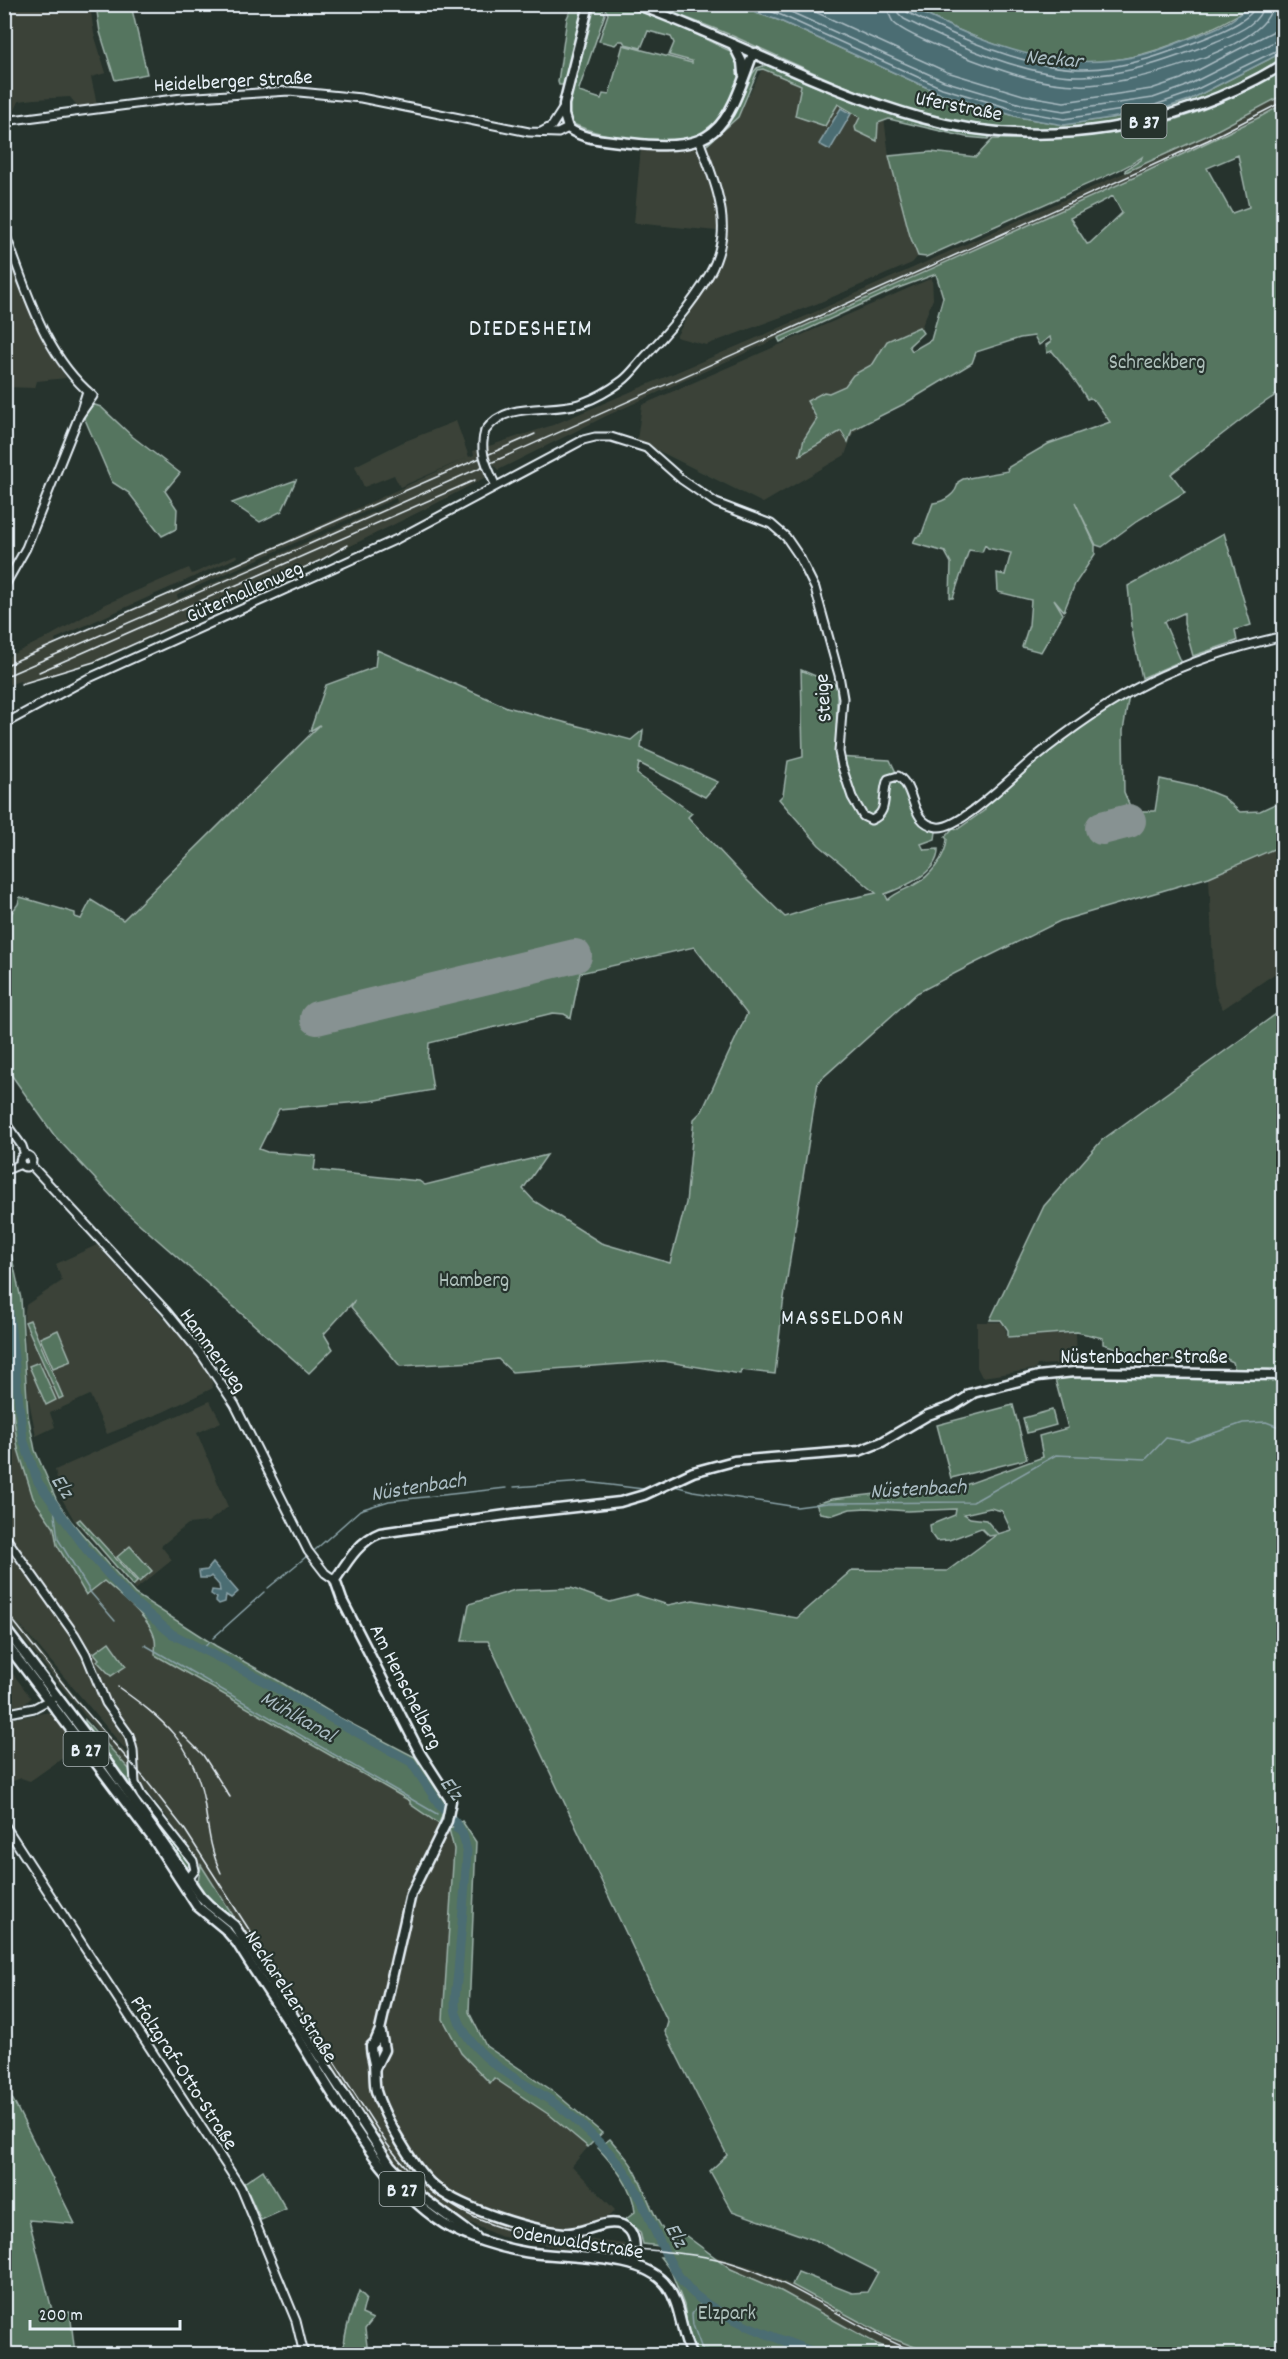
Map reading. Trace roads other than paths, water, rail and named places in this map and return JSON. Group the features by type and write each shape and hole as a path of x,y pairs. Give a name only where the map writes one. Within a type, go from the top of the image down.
{"main road":[{"path":"589,4 563,108 568,128 578,135 638,144 673,146 708,136 723,122 738,94 752,56 756,53"},
{"name":"Uferstraße","path":"635,4 819,81 921,118 972,129 1021,133 1101,130 1165,116 1239,88 1284,63"},
{"path":"734,44 743,66 738,94"},
{"name":"Nüstenbacher Straße","path":"335,1580 362,1543 380,1533 513,1514 620,1502 644,1495 693,1472 734,1461 859,1451 882,1442 940,1409 953,1406 972,1394 1038,1376 1074,1372 1283,1375"},
{"name":"Am Henschelberg","path":"335,1580 342,1600 420,1753 449,1796 451,1809 411,1894 378,2043 371,2046 376,2054 375,2086 383,2108 415,2163 435,2187 501,2218 560,2232 576,2232 609,2223 623,2225 631,2232 634,2240 634,2265"},
{"name":"B 27","path":"4,1627 52,1698 132,1798 208,1905 228,1919 239,1932 390,2165 420,2196 476,2237"},
{"name":"Neckarelzer Straße","path":"4,1641 52,1698 154,1840 197,1906 225,1929 237,1943 379,2162 415,2202 444,2224"},
{"name":"Odenwaldstraße","path":"444,2224 464,2235 506,2248 634,2265 656,2274 669,2288 676,2303 691,2355"}],"street":[{"name":"Heidelberger Straße","path":"4,122 182,98 289,91 361,98 482,124 538,133 558,133 568,128"},
{"path":"538,133 552,126 563,108"},
{"path":"496,485 482,453 482,441 489,424 507,413 580,404 601,394 627,376 656,345 690,302 714,264 720,249 722,234 720,205 714,180 699,140"},
{"path":"4,231 49,344 64,366 93,396 79,416"},
{"path":"4,587 26,548 87,391"},
{"name":"Steige","path":"496,485 581,441 595,437 611,437 646,448 681,479 716,503 771,524 786,537 799,556 817,595 843,698 839,752 842,767 852,797 863,816 871,820 881,815 888,779 898,776 906,783 912,803 923,822 940,828 953,825 979,807 1062,735 1129,690 1219,652 1284,636"},
{"name":"Güterhallenweg","path":"4,724 87,680 397,539 496,485"},
{"path":"4,1121 22,1146 25,1155 31,1158 30,1165 26,1167 21,1164"},
{"path":"21,1164 20,1159 25,1155"},
{"path":"4,1171 21,1164"},
{"name":"Hammerweg","path":"30,1165 166,1311 207,1362 243,1421 308,1551 325,1573 335,1580"},
{"path":"4,1535 64,1618 86,1654 106,1702 129,1735 134,1750 134,1776 137,1788 193,1861 195,1870 188,1879"},
{"path":"4,1714 34,1708 52,1698"},
{"name":"Pfalzgraf-Otto-Straße","path":"4,1824 241,2187 296,2321 304,2355"}],"water":[{"path":"1272,4 1283,5 1283,52 1189,100 1156,111 1064,125 1018,117 939,93 778,20 730,5 906,5 971,35 1004,47 1037,56 1070,61 1104,61 1139,56 1175,44 1223,25 1252,5"},
{"path":"841,108 851,114 830,150 819,144"},
{"path":"213,1563 238,1592 231,1598 226,1595 225,1602 219,1604 216,1601 217,1598 211,1594 212,1590 220,1591 219,1585 211,1576 200,1578 199,1571 207,1570"}],"waterway":[{"name":"Elz","path":"4,1267 23,1439 38,1482 86,1549 129,1598 172,1634 247,1672 411,1762 441,1807 457,1824 463,1835 467,1851 455,2004 456,2013 465,2033 492,2063 562,2108 614,2158 627,2174 672,2265 690,2290 716,2310 733,2319 819,2354"},
{"name":"Nüstenbach","path":"675,1486 693,1491 797,1507 828,1503 973,1502 1056,1455 1146,1459 1166,1438 1188,1442 1243,1423 1266,1422 1284,1429"},
{"name":"Nüstenbach","path":"514,1487 586,1482 643,1489"},
{"name":"Nüstenbach","path":"315,1550 360,1510 389,1501 506,1488"},
{"name":"Mühlkanal","path":"54,1507 58,1539 91,1593 115,1621"},
{"name":"Nüstenbach","path":"268,1588 307,1556"},
{"name":"Nüstenbach","path":"213,1638 264,1592"},
{"name":"Nüstenbach","path":"203,1649 209,1642"},
{"name":"Mühlkanal","path":"145,1645 437,1814"},
{"name":"Mühlkanal","path":"455,1830 463,1835"},
{"path":"703,2300 692,2314 693,2325 702,2349 713,2354"}],"railway":[{"path":"4,677 305,546 991,239 1208,140 1284,101"},
{"path":"4,666 535,434"},
{"path":"39,672 475,480"},
{"path":"21,684 94,662 321,560 348,545"},
{"path":"4,1609 76,1700 145,1779 185,1830 387,2144 415,2177 444,2201 476,2218 509,2230 544,2238 687,2254 735,2264 783,2284 874,2333 922,2354"},
{"path":"118,1687 162,1722 184,1748 193,1764 204,1801 212,1847 221,1873"},
{"path":"180,1732 203,1755 230,1797"}],"district":[{"name":"DIEDESHEIM","path":"531,327"},
{"name":"MASSELDORN","path":"843,1316"}],"water label":[{"name":"Neckar","path":"1054,57"}],"park label":[{"name":"Schreckberg","path":"1157,361"},
{"name":"Hamberg","path":"474,1279"},
{"name":"Elzpark","path":"727,2312"}]}
